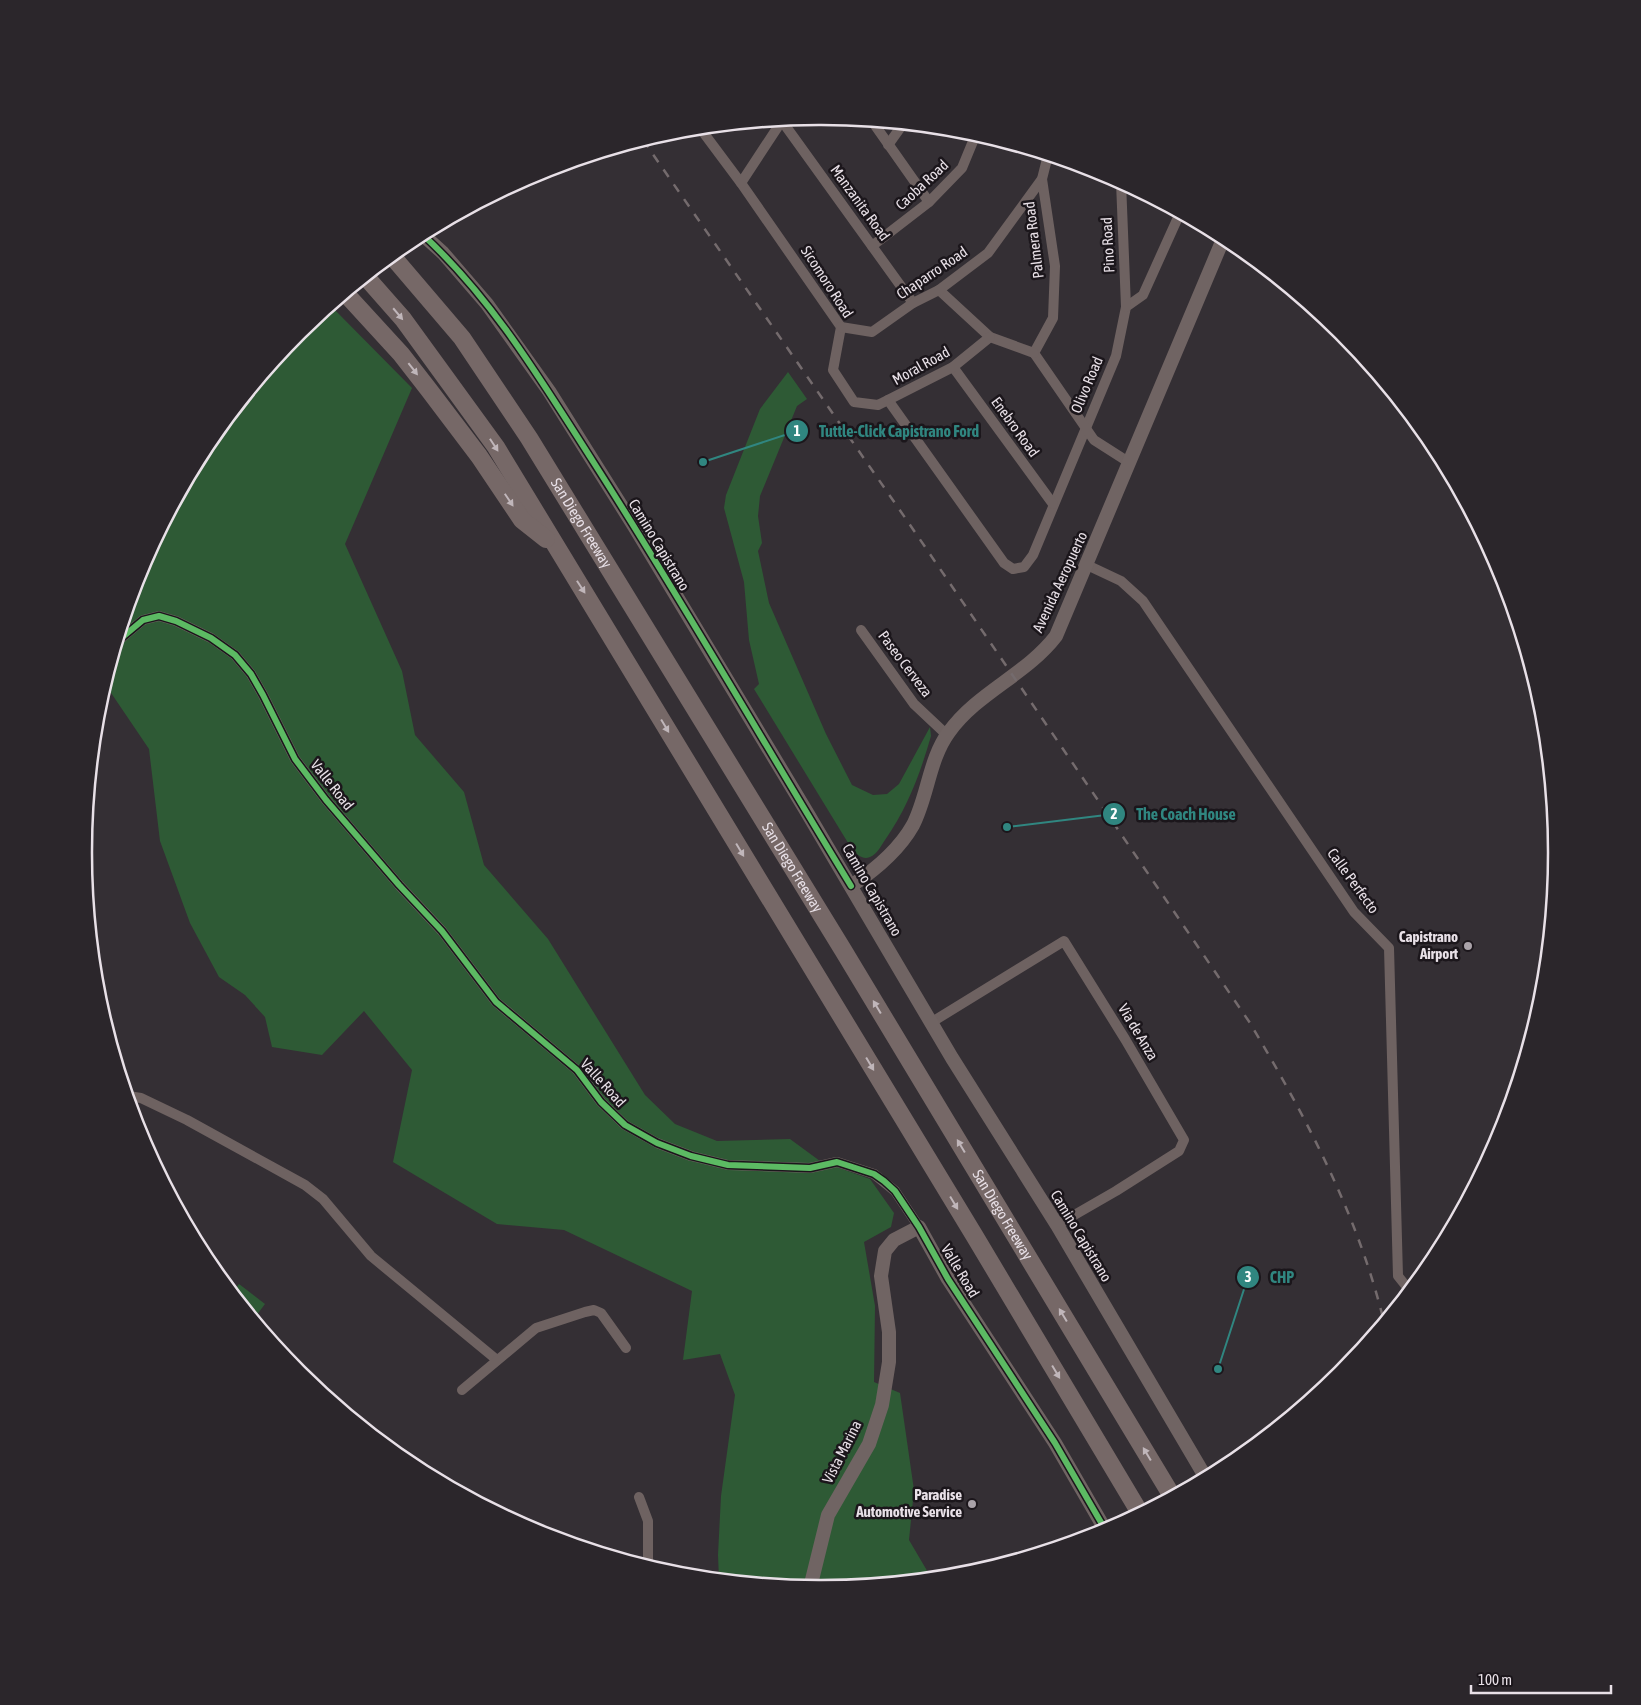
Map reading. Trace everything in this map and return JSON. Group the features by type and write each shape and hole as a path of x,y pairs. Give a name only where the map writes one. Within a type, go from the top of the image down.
{"highway":[{"name":"San Diego Freeway","path":"396,261 462,338 529,438 843,950 1169,1491"},
{"path":"370,281 403,319 496,447 554,546 588,597 974,1235 1137,1507"},
{"path":"349,298 401,354 424,383 479,456 522,520 554,546"}],"street":[{"path":"741,183 779,126"},
{"name":"Manzanita Road","path":"787,126 913,303"},
{"path":"876,127 929,202"},
{"path":"888,145 899,129"},
{"name":"Sicomoro Road","path":"705,134 741,183 841,327 833,370 854,402 878,405 888,400"},
{"name":"Caoba Road","path":"872,246 929,202 962,168 973,140"},
{"name":"Chaparro Road","path":"841,327 872,332 913,303 939,290 988,253 1042,179 1047,160"},
{"name":"Palmera Road","path":"1034,354 1053,318 1055,266 1042,179"},
{"name":"Pino Road","path":"1121,190 1126,307"},
{"path":"1126,307 1142,295 1178,219"},
{"name":"Camino Capistrano","path":"428,240 443,253 487,304 549,391 634,526 976,1096 1057,1225 1202,1472"},
{"name":"Avenida Aeropuerto","path":"851,886 871,873 913,825 933,765 947,735 975,702 1014,677 1044,652 1060,627 1221,244"},
{"path":"939,290 990,337 1034,354 1094,440 1130,463"},
{"name":"Olivo Road","path":"888,400 1004,563 1013,569 1024,567 1033,555 1116,356 1126,307"},
{"name":"Moral Road","path":"888,400 953,367 990,337"},
{"name":"Enebro Road","path":"953,367 1054,504"},
{"name":"Calle Perfecto","path":"1086,565 1122,582 1143,601 1354,912 1389,948 1398,1276 1406,1285"},
{"name":"Valle Road","path":"126,634 143,620 159,616 176,621 211,638 235,655 251,674 295,758 326,800 442,932 496,1002 576,1070 601,1102 625,1125 656,1143 691,1156 728,1165 810,1168 837,1162 874,1174 895,1192 948,1279 1055,1443 1102,1524"},
{"name":"Paseo Cerveza","path":"862,630 914,704 947,735"},
{"name":"Via de Anza","path":"932,1022 1064,941 1112,1018 1184,1140 1179,1151 1116,1192 1057,1225"},
{"path":"135,1097 141,1098 187,1120 305,1185 323,1200 371,1256 497,1360"},
{"name":"Vista Marina","path":"812,1580 828,1515 869,1444 882,1405 889,1362 889,1332 881,1276 885,1251 894,1240 918,1227"},
{"path":"462,1390 536,1328 594,1310 609,1323 626,1348"},
{"path":"639,1497 648,1521 648,1560"}],"green space":[{"path":"335,310 412,388 345,544 402,671 415,735 464,792 484,865 548,939 645,1095 675,1124 717,1141 790,1139 820,1161 870,1179 894,1213 891,1227 864,1242 875,1306 874,1382 900,1393 914,1490 909,1540 928,1572 868,1579 820,1580 773,1579 719,1573 721,1496 735,1395 720,1354 683,1360 692,1291 564,1230 497,1224 393,1162 412,1070 364,1011 322,1055 272,1047 265,1017 245,995 219,977 190,923 160,841 149,749 110,692 131,618 148,574 190,488 215,448 273,372"},
{"path":"788,372 807,399 797,406 760,496 758,516 762,543 758,551 769,603 826,734 852,785 873,795 887,794 899,784 930,727 931,736 927,750 907,803 875,854 867,858 861,857 853,851 754,689 759,684 749,640 744,582 724,508 726,495 760,409"},
{"path":"239,1284 265,1304 258,1314 243,1296 237,1287"}],"railway":[{"path":"647,145 906,519 1250,1023 1291,1094 1345,1205 1360,1243 1382,1315"}],"cycle path":[{"path":"428,240 472,286 515,342 535,372 660,568 851,886"},
{"path":"126,634 143,620 159,616 176,621 211,638 235,655 251,674 295,759 326,800 399,885 442,931 496,1002 577,1070 601,1102 625,1125 657,1143 691,1156 728,1165 810,1168 837,1162 874,1174 895,1191 919,1227 948,1279 1055,1443 1102,1524"}],"place":[{"name":"Tuttle-Click Capistrano Ford","path":"703,462"},
{"name":"The Coach House","path":"1007,827"},
{"name":"Capistrano Airport","path":"1468,946"},
{"name":"CHP","path":"1218,1369"},
{"name":"Paradise Automotive Service","path":"972,1504"}]}
